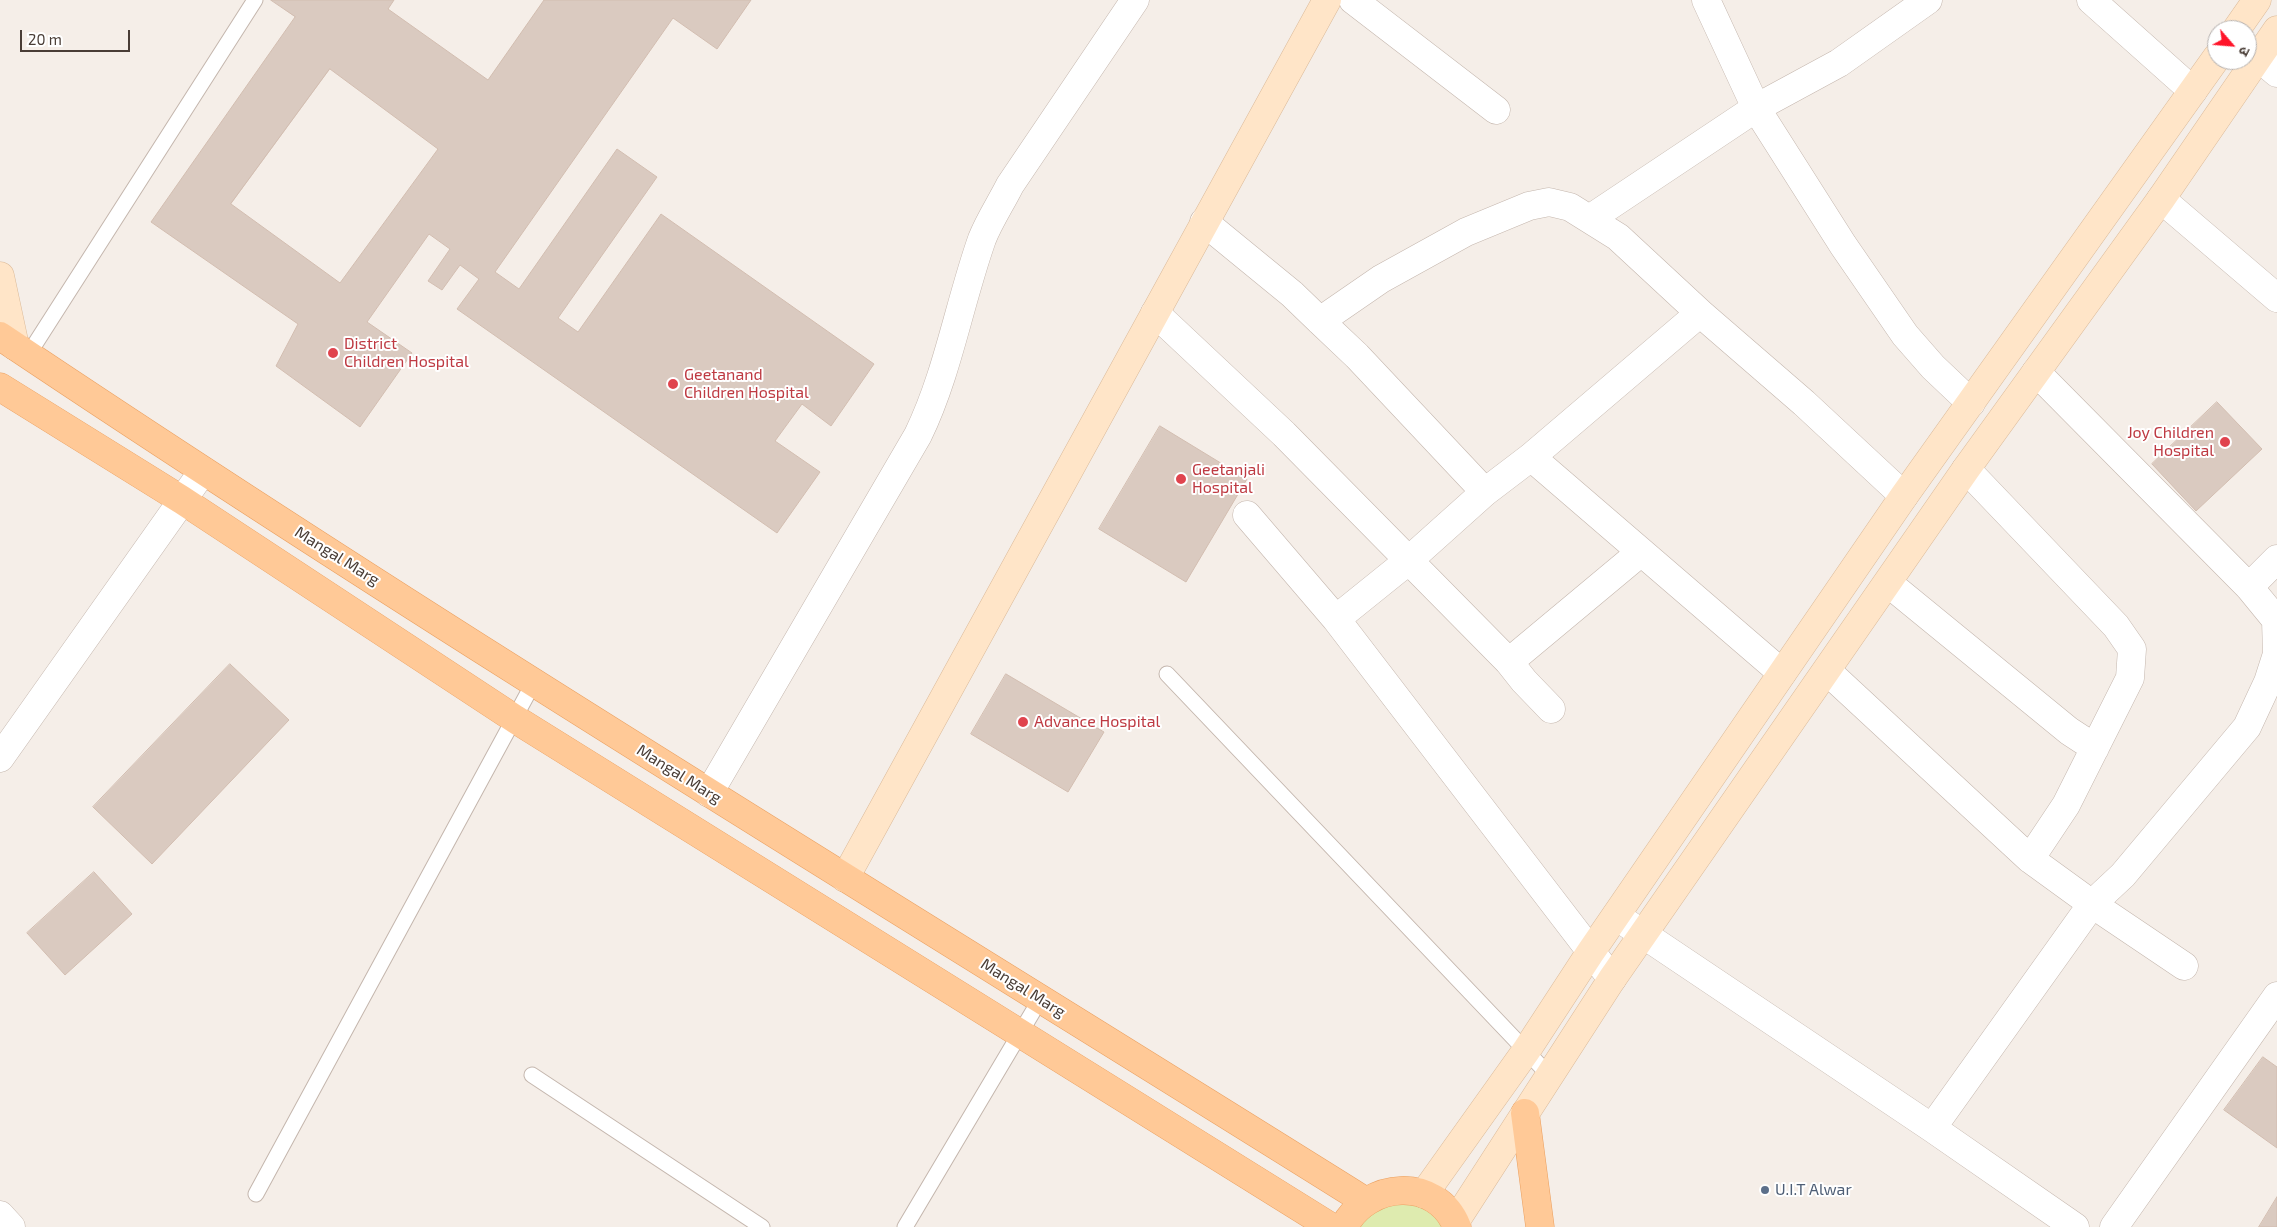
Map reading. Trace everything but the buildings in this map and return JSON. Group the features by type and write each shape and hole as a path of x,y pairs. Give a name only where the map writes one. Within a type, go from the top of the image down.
{"main road":[{"path":"845,878 1327,0"},
{"path":"2243,20 2257,0"},
{"path":"1344,1227 1350,1215 1364,1201 1383,1192 1404,1190 1424,1194 1442,1205 1456,1224 1549,1075 1612,979 1966,469 2161,199 2268,65 2277,30"},
{"path":"1424,1194 1526,1051 1590,953 1904,496 2208,70"},
{"path":"0,276 15,346"},
{"name":"Mangal Marg","path":"15,346 202,470 709,793 1041,998 1364,1201"},
{"path":"0,388 182,500 515,719 1331,1227"},
{"path":"1525,1113 1540,1227"}],"street":[{"path":"709,793 918,435 933,403 982,238 996,210 1010,185 1134,0"},
{"path":"1353,0 1496,110"},
{"path":"1706,0 1756,108 1843,245 1895,321 1933,367 1971,403"},
{"path":"1590,218 1756,108 1838,63 1928,0"},
{"path":"2091,0 2193,91"},
{"path":"2161,199 2277,298"},
{"path":"1320,321 1381,279 1466,232 1508,214 1549,202 1570,207 1618,237 1904,496"},
{"path":"1204,222 1292,294 1357,356 1484,492"},
{"path":"1155,313 1284,434 1509,662 1524,682 1551,709"},
{"path":"1336,619 1408,561 1484,492 1531,457 1700,313"},
{"path":"1932,1128 2092,904 2123,876 2247,727 2268,682 2277,654 2276,620 2248,587 2036,372"},
{"path":"1531,457 1782,673"},
{"path":"1966,469 2116,626 2132,649 2130,678 2066,805 2030,859"},
{"path":"0,758 202,470"},
{"path":"1247,515 1336,619 1590,953 1612,979"},
{"path":"1509,662 1641,552"},
{"path":"2248,587 2277,559"},
{"path":"1888,584 2069,731 2095,748"},
{"path":"1827,671 2030,859 2092,904 2184,966"},
{"path":"1616,916 1932,1128 2074,1227"},
{"path":"2114,1227 2277,996"},
{"path":"0,1215 12,1227"}],"lane":[{"path":"15,346 255,0"},
{"path":"1167,674 1549,1075"},
{"path":"256,1194 534,682"},
{"path":"905,1227 1041,998"},
{"path":"532,1075 762,1227"}],"green space":[{"path":"1391,1188 1453,1227 1355,1227"}],"place":[{"name":"District Children Hospital","path":"333,353"},
{"name":"Geetanand Children Hospital","path":"673,384"},
{"name":"Joy Children Hospital","path":"2225,442"},
{"name":"Geetanjali Hospital","path":"1181,479"},
{"name":"Advance Hospital","path":"1023,722"},
{"name":"U.I.T Alwar","path":"1765,1190"}]}
